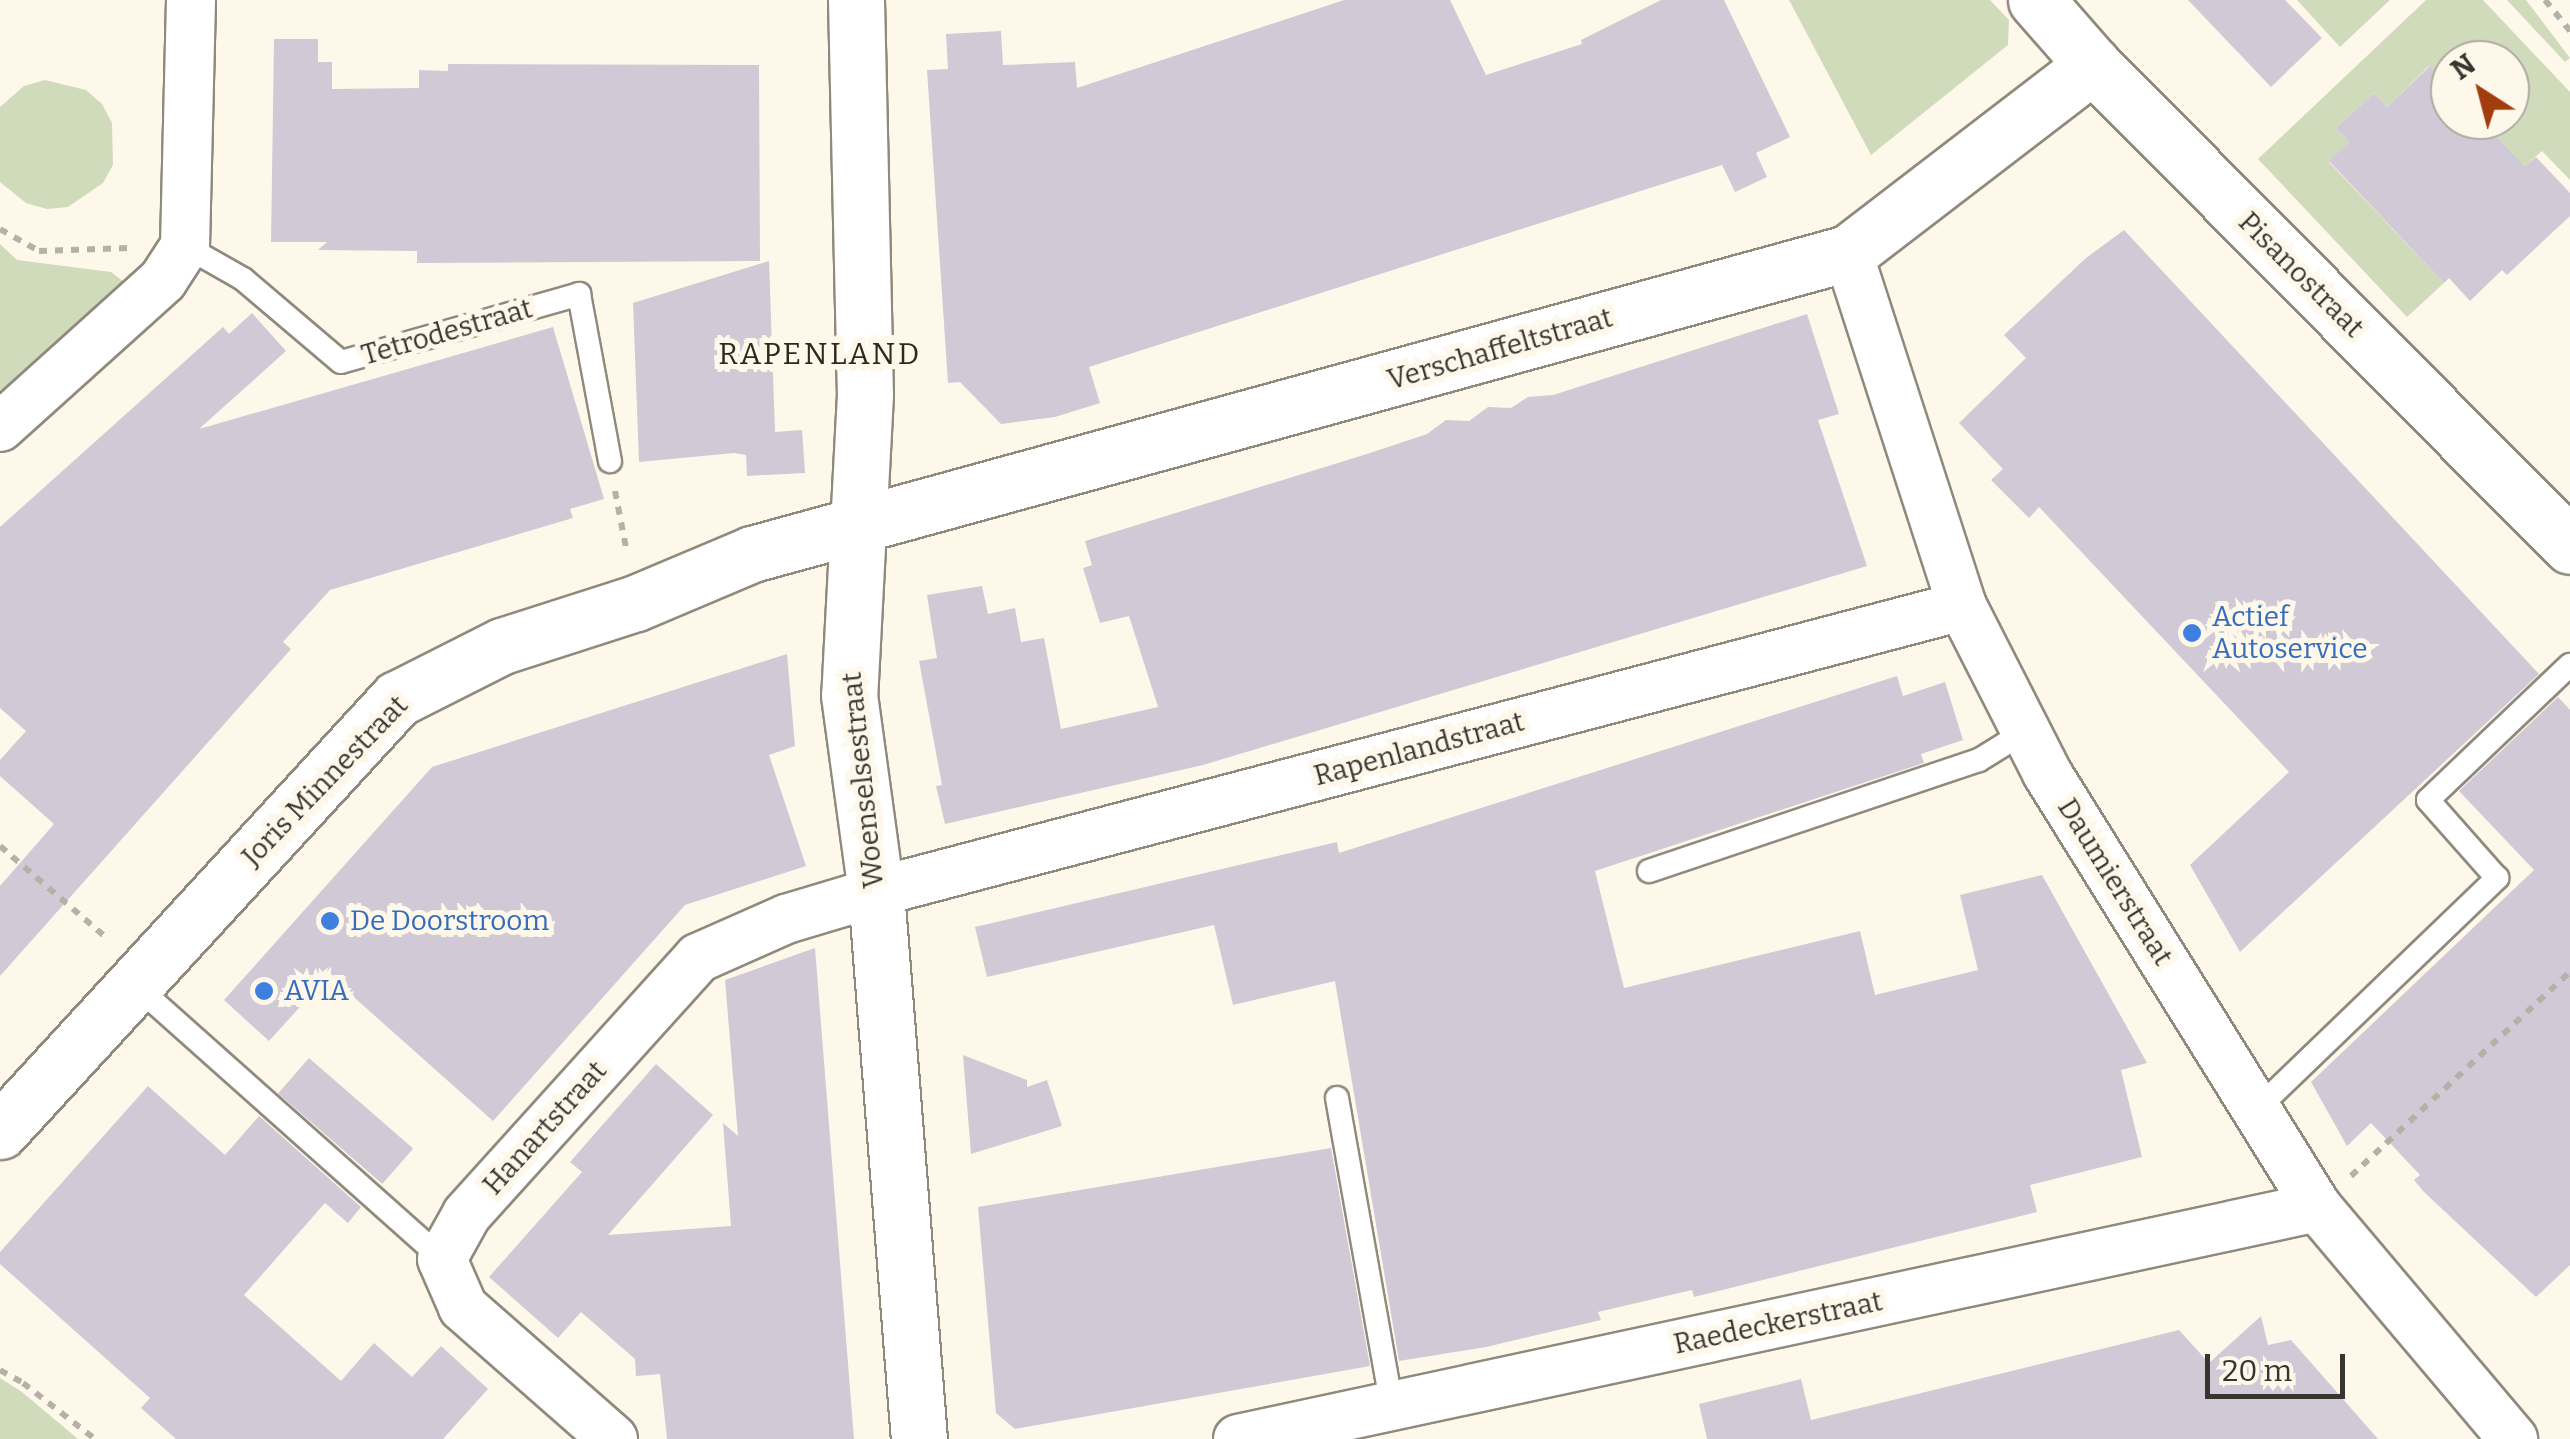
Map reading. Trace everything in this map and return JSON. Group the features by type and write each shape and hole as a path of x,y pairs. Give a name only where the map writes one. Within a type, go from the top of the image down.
{"street":[{"path":"0,428 164,280 185,246 191,0"},
{"name":"Woenselsestraat","path":"856,0 865,394 848,695 876,892 919,1439"},
{"name":"Pisanostraat","path":"2036,0 2093,64 2570,546"},
{"name":"Verschaffeltstraat","path":"855,529 1848,253 2093,64"},
{"name":"Daumierstraat","path":"1848,253 1962,606 2026,731 2317,1207 2513,1439"},
{"name":"Joris Minnestraat","path":"0,1131 396,699 502,646 636,603 752,554 855,529"},
{"name":"Rapenlandstraat","path":"876,892 1962,606"},
{"name":"Hanartstraat","path":"442,1259 467,1214 698,958 786,919 876,892"},
{"name":"Raedeckerstraat","path":"1238,1439 1292,1433 1392,1406 2317,1207"},
{"path":"442,1259 463,1307 612,1439"}],"lane":[{"name":"Tetrodestraat","path":"185,246 243,279 341,362 579,294 610,461"},
{"path":"2256,1110 2497,878 2428,800 2570,665"},
{"path":"1649,871 1979,760 2026,731"},
{"path":"139,977 442,1259"},
{"path":"1337,1098 1392,1406"}],"path":[{"path":"2545,0 2570,32"},
{"path":"0,229 39,251 185,246"},
{"path":"610,461 636,603"},
{"path":"0,846 139,977"},
{"path":"2317,1207 2570,972"},
{"path":"0,1370 24,1382 95,1439"}],"green space":[{"path":"1789,0 1990,0 2009,20 2008,45 1871,155"},
{"path":"2297,0 2390,0 2340,47"},
{"path":"2426,0 2483,0 2521,40 2430,40 2430,67 2387,107 2374,93 2336,128 2349,142 2329,162 2444,283 2407,317 2258,159"},
{"path":"2507,0 2526,0 2570,58 2565,62"},
{"path":"2530,50 2570,92 2570,180 2542,151 2525,166 2500,140 2530,140"},
{"path":"45,80 86,90 102,104 112,123 113,165 103,183 68,207 47,209 26,203 0,182 0,107 24,86"},
{"path":"0,244 17,260 111,272 132,288 0,406"},
{"path":"0,1378 22,1392 78,1439 0,1439"}],"building":[{"path":"1344,0 1450,0 1486,75 1582,44 1581,40 1661,0 1724,0 1790,137 1756,153 1767,177 1735,192 1722,165 1089,367 1100,403 1055,417 1001,424 960,382 948,383 927,70 948,69 946,34 1001,31 1003,65 1075,62 1077,88"},
{"path":"2188,0 2285,0 2322,38 2271,87"},
{"path":"274,39 318,39 318,62 332,62 332,89 419,88 419,70 448,71 448,64 759,65 760,261 417,263 417,251 318,250 327,242 271,242"},
{"path":"2430,66 2430,140 2500,140 2525,166 2536,157 2570,193 2570,216 2507,275 2502,270 2470,301 2449,278 2444,283 2329,161 2349,142 2336,128 2374,93 2387,107"},
{"path":"2124,230 2539,674 2240,952 2190,865 2289,772 2039,507 2029,518 1991,480 2003,469 1959,423 2026,358 2004,335 2086,258"},
{"path":"769,261 775,432 802,430 805,473 747,476 746,455 734,453 639,462 633,303"},
{"path":"252,313 286,351 199,429 553,327 604,499 570,509 573,518 330,590 283,642 291,649 0,976 0,886 54,824 0,776 0,760 26,731 0,708 0,527 223,327 229,334"},
{"path":"1807,314 1839,414 1818,420 1867,566 1203,765 945,824 936,786 942,785 919,661 937,658 927,595 982,586 988,614 1015,608 1021,642 1044,638 1061,729 1158,707 1129,616 1100,623 1083,568 1092,565 1085,541 1427,434 1446,420 1469,421 1488,407 1511,408 1528,397 1553,395"},
{"path":"787,654 795,746 769,755 806,866 685,905 493,1121 329,975 269,1041 224,1000 432,767"},
{"path":"1897,676 1903,696 1945,682 1963,740 1921,754 1924,763 1595,871 1624,988 1860,931 1875,995 1978,970 1960,895 2042,875 2147,1063 2121,1070 2142,1157 2030,1185 2037,1212 1694,1297 1692,1290 1598,1312 1601,1320 1486,1347 1399,1361 1335,981 1233,1005 1214,925 987,977 975,927 1337,842 1339,853"},
{"path":"2558,697 2570,710 2570,1265 2536,1297 2423,1191 2414,1180 2420,1175 2371,1123 2347,1146 2311,1082 2534,870 2459,791"},
{"path":"815,948 854,1439 667,1439 660,1374 636,1376 635,1359 581,1312 558,1338 489,1277 582,1172 570,1162 656,1064 713,1115 608,1235 731,1226 723,1123 738,1136 725,980"},
{"path":"963,1055 1027,1080 1027,1087 1047,1080 1062,1126 971,1154"},
{"path":"309,1058 413,1149 382,1184 278,1093"},
{"path":"148,1086 225,1155 259,1116 361,1207 348,1223 325,1203 244,1295 341,1381 374,1343 412,1377 441,1346 488,1389 443,1439 176,1439 141,1408 150,1398 0,1264 0,1252"},
{"path":"1331,1148 1370,1366 1015,1429 996,1413 978,1207"},
{"path":"2261,1316 2268,1345 2291,1340 2378,1439 1707,1439 1699,1404 1801,1379 1811,1420 2179,1330 2209,1363"}],"place":[{"name":"Actief Autoservice","path":"2192,633"},
{"name":"De Doorstroom","path":"330,921"},
{"name":"AVIA","path":"264,991"}],"district":[{"name":"RAPENLAND","path":"820,354"}]}
